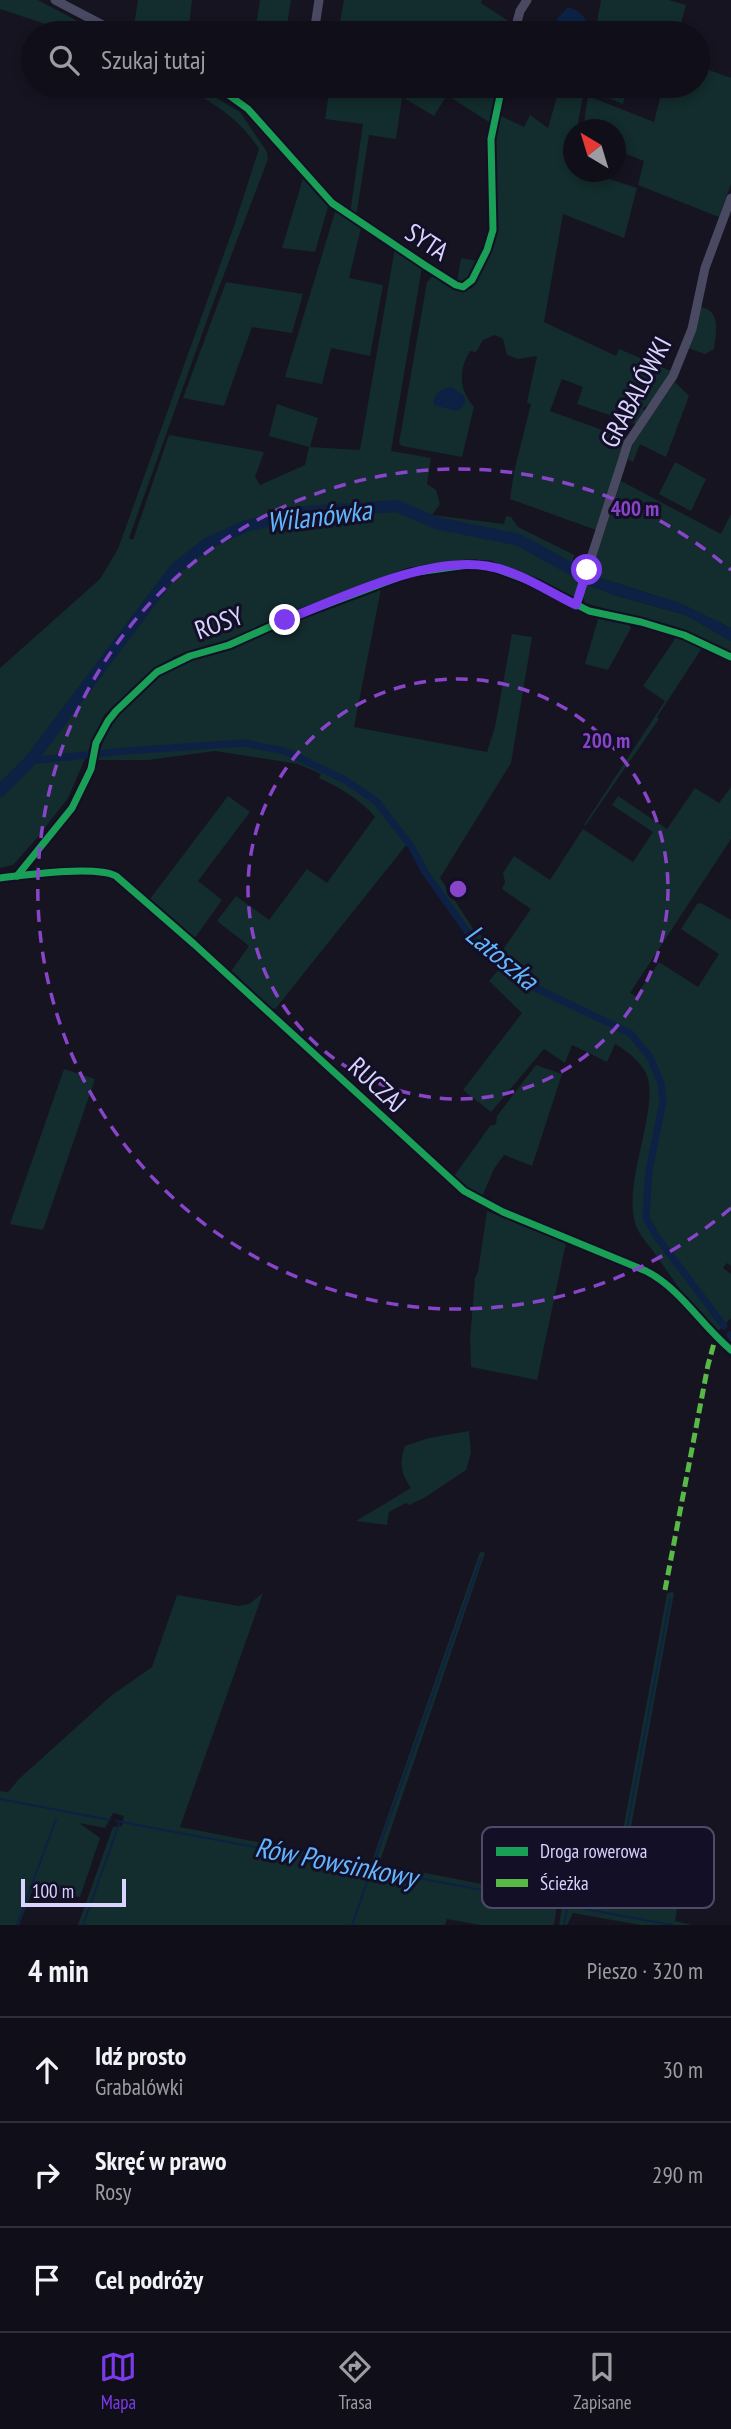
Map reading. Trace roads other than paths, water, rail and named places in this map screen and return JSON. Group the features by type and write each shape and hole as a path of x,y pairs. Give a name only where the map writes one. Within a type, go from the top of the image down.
{"street":[{"path":"55,0 95,21"},
{"path":"316,21 319,0"},
{"path":"517,21 527,0"},
{"name":"SYTA","path":"233,98 248,109 332,203 426,266 463,287 472,280 487,250 493,230 491,139 500,98"},
{"name":"GRABALÓWKI","path":"576,605 628,443 673,376 692,329 705,268 731,198"},
{"name":"ROSY","path":"17,876 72,808 90,769 96,743 116,711 157,672 169,664 229,645 285,620 410,573 467,565 489,566 537,584 589,611 684,635 731,657"},
{"name":"RUCZAJ","path":"0,878 92,871 116,876 464,1191 492,1207 664,1281 731,1350"}],"water":[{"path":"568,7 586,19 557,21"},
{"path":"452,387 464,396 466,401 462,408 457,411 434,405 438,392"},
{"path":"590,575 679,603 731,628 731,641 686,615 614,595 587,584"}],"waterway":[{"name":"Wilanówka","path":"0,791 30,761 175,569 208,543 246,526 306,512 397,506 436,523 519,540 595,582"},
{"name":"Latoszka","path":"30,761 244,743 285,751 345,780 376,801 411,846 425,872 471,937 527,984 630,1033 650,1057 661,1083 663,1102 649,1170 646,1218 657,1237 724,1326"},
{"path":"352,1925 481,1558"},
{"path":"627,1827 670,1599"},
{"name":"Rów Powsinkowy","path":"0,1799 110,1820"},
{"path":"17,1925 56,1819"},
{"name":"Rów Powsinkowy","path":"116,1821 482,1890"},
{"path":"83,1925 119,1824"},
{"path":"564,1925 567,1908"},
{"name":"Rów Powsinkowy","path":"579,1908 672,1925"}]}
